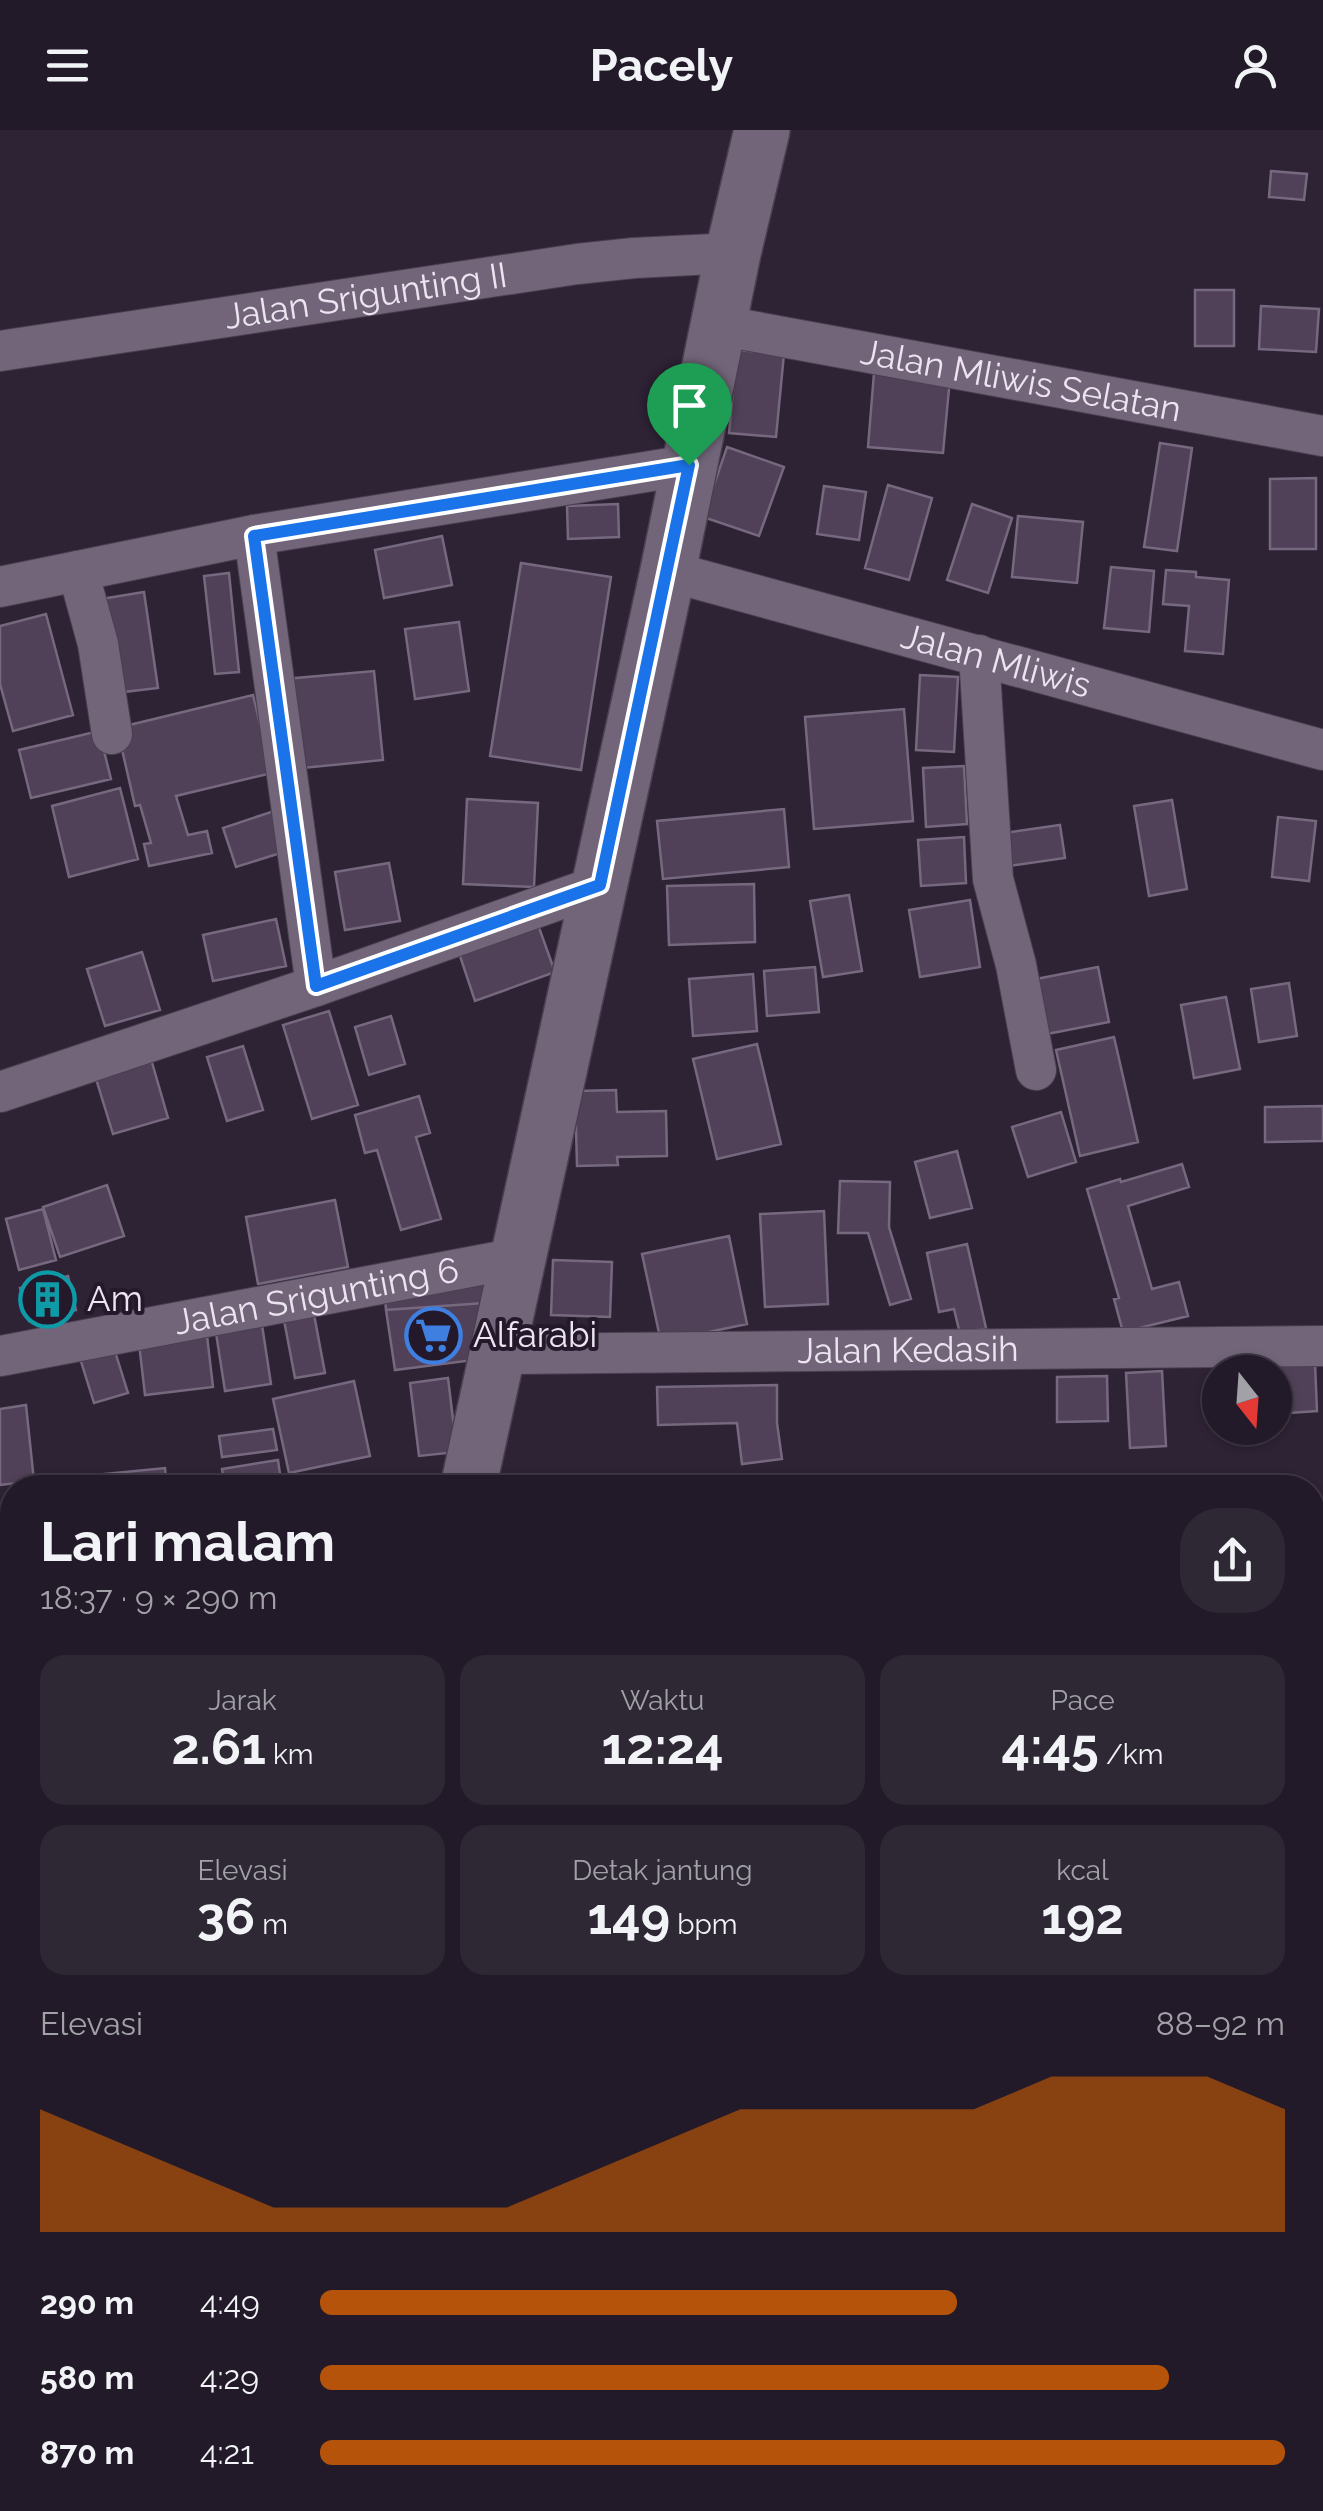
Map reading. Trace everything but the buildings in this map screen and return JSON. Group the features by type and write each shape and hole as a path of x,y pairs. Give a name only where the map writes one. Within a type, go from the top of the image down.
{"street":[{"path":"471,1475 762,130"},
{"name":"Jalan Srigunting II","path":"0,350 576,264 733,253"},
{"name":"Jalan Mliwis Selatan","path":"718,324 1323,436"},
{"path":"0,587 254,536 689,465"},
{"path":"254,536 316,986"},
{"path":"78,571 98,644 112,734"},
{"name":"Jalan Mliwis","path":"668,571 1323,750"},
{"path":"978,655 993,880 1016,965 1036,1070"},
{"path":"2,1087 316,986 600,885"},
{"name":"Jalan Srigunting 6","path":"0,1356 518,1258"},
{"name":"Jalan Kedasih","path":"496,1354 1323,1346"}],"place":[{"name":"Am","path":"48,1299"},
{"name":"Alfarabi","path":"434,1335"}],"route":[{"path":"689,465 600,885 316,986 254,536 689,465"}]}
